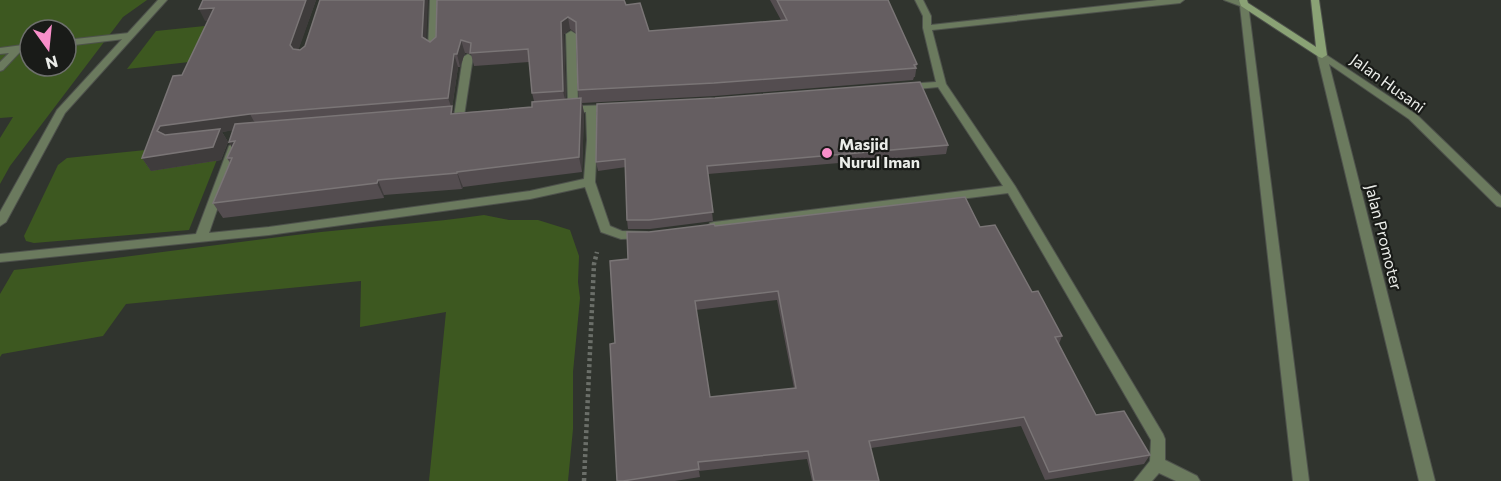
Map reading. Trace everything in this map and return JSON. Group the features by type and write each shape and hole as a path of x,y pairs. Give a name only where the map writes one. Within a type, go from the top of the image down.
{"street":[{"path":"0,222 61,111 163,0"},
{"path":"433,49 434,0"},
{"path":"919,0 927,16 927,28 941,84 1011,189 1158,439 1157,464 1142,481"},
{"path":"927,28 1180,0"},
{"path":"1228,0 1244,2 1301,481"},
{"name":"Jalan Promoter","path":"1315,0 1322,55 1427,481"},
{"name":"Jalan Husani","path":"1244,2 1413,117 1501,202"},
{"path":"571,34 568,110 625,107"},
{"path":"78,42 129,36"},
{"path":"0,51 18,49"},
{"path":"0,68 18,49"},
{"path":"459,116 468,57"},
{"path":"894,87 941,84"},
{"path":"591,109 592,140 589,182 605,229 621,235 661,233"},
{"path":"201,238 238,135 227,136"},
{"path":"0,258 269,231 530,195 589,182"},
{"path":"705,227 1011,189"},
{"path":"1157,464 1192,481"}],"path":[{"path":"585,481 594,264 605,229"}],"green space":[{"path":"0,0 147,0 123,17 78,76 78,18 18,18 18,78 77,78 10,166 0,184 0,138 13,117 0,118"},
{"path":"294,17 279,52 127,69 156,31"},
{"path":"224,142 189,230 34,243 26,241 24,236 58,165 67,158"},
{"path":"484,215 509,220 538,220 570,230 579,256 580,298 573,372 573,429 568,481 429,481 446,312 360,327 361,281 126,304 103,336 2,354 0,357 0,294 14,270 321,232"}],"building":[{"path":"203,0 306,0 290,45 293,49 300,50 305,46 320,0 424,0 422,37 430,42 436,37 437,0 624,0 626,5 640,3 649,31 787,20 777,0 888,0 917,64 914,65 916,68 714,83 578,90 576,22 568,17 561,22 563,91 532,93 528,49 470,53 471,43 461,40 457,54 454,54 448,98 250,114 160,126 157,131 165,135 220,129 213,147 142,158 173,76 182,75 214,8 199,9"},
{"path":"920,82 948,145 707,166 713,212 649,220 627,220 625,159 596,162 597,104 715,98"},
{"path":"581,98 579,157 457,173 378,180 377,183 213,203 232,158 227,158 235,141 229,142 235,124 452,106 451,114 532,107 532,102"},
{"path":"965,197 980,227 995,225 1032,292 1038,291 1062,336 1055,337 1096,415 1124,411 1150,455 1049,472 1024,417 869,441 879,481 814,481 808,451 698,462 699,469 617,481 610,344 615,343 610,261 628,259 627,232 649,232 714,224 715,226","holes":["778,291 796,388 710,397 695,301"]}],"place":[{"name":"Masjid Nurul Iman","path":"827,153"}]}
